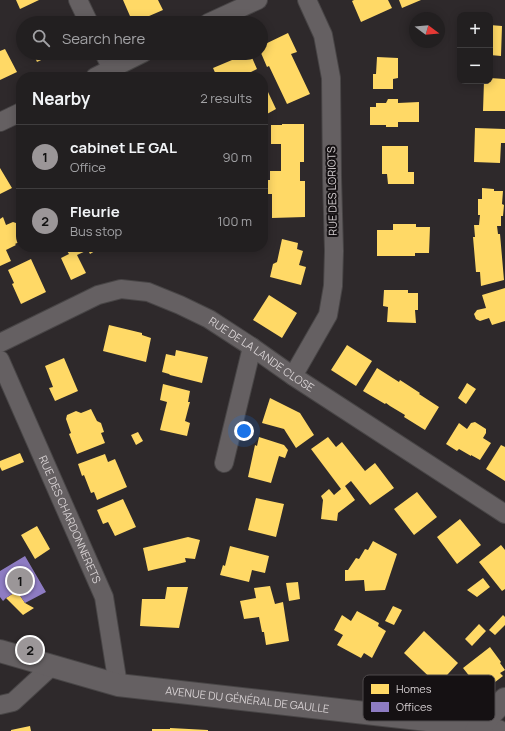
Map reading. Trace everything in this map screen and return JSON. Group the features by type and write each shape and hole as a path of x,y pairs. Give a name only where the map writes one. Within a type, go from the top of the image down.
{"street":[{"path":"78,0 86,16"},
{"path":"223,16 258,0"},
{"name":"RUE DES LORIOTS","path":"293,376 328,315 333,286 334,251 331,78 323,35 307,0"},
{"path":"99,72 108,61"},
{"path":"0,122 16,114"},
{"name":"RUE DE LA LANDE CLOSE","path":"0,343 98,294 121,289 148,292 209,319 252,346 293,376 505,514"},
{"path":"224,462 252,346"},
{"name":"RUE DES CHARDONNERETS","path":"0,360 104,597 118,685"},
{"name":"AVENUE DU GÉNÉRAL DE GAULLE","path":"0,651 118,685 363,714"},
{"path":"0,705 13,702 52,666"},
{"path":"495,714 505,699"},
{"name":"AVENUE DU GÉNÉRAL DE GAULLE","path":"418,721 485,729"}],"building: Homes":[{"path":"16,0 39,0 20,9"},
{"path":"123,0 158,0 163,10 149,16 130,16"},
{"path":"388,0 392,8 361,22 352,1"},
{"path":"399,0 421,0 402,8"},
{"path":"493,25 502,26 501,56 493,55"},
{"path":"288,33 297,52 291,54 310,94 287,104 269,66 267,67 264,60 268,60 268,43"},
{"path":"5,49 17,72 0,80 0,51"},
{"path":"377,57 398,58 398,78 393,79 393,89 373,89 373,74 376,74"},
{"path":"232,60 253,60 257,69 251,72 215,72 213,68"},
{"path":"493,78 505,79 505,111 483,111 484,84 493,84"},
{"path":"268,92 276,109 268,113"},
{"path":"388,99 398,99 398,103 419,102 419,122 398,122 398,127 370,125 370,107 376,107 376,103 386,103"},
{"path":"304,124 304,162 300,162 300,181 305,181 305,217 272,218 272,194 268,194 268,180 270,180 270,171 281,171 281,144 271,144 271,125"},
{"path":"475,128 505,129 505,143 501,143 500,163 474,162"},
{"path":"382,146 408,146 408,172 414,172 414,184 388,184 387,174 382,174"},
{"path":"0,168 12,188 0,194"},
{"path":"482,188 494,189 494,191 503,191 503,216 501,216 501,226 497,226 498,234 500,234 504,280 481,286 480,272 476,272 473,237 475,237 474,225 479,225 480,215 478,215 478,199 482,199"},
{"path":"3,217 6,225 13,222 16,223 16,245 6,250 11,261 0,266 0,219"},
{"path":"393,224 416,224 416,227 430,227 429,253 415,253 415,256 377,256 377,230 393,230"},
{"path":"282,239 298,243 297,249 303,251 299,265 306,267 301,285 270,277 273,264 277,262"},
{"path":"68,252 84,252 77,255 86,273 71,280 61,258 69,254"},
{"path":"31,259 46,292 21,304 12,284 14,283 8,270"},
{"path":"505,288 505,321 492,325 489,318 480,321 476,319 474,314 477,310 486,308 482,295"},
{"path":"384,290 408,290 408,293 418,293 418,310 415,310 416,323 387,322 388,307 383,306"},
{"path":"269,295 297,313 282,338 253,320"},
{"path":"109,325 142,333 142,335 151,338 146,362 103,351"},
{"path":"347,345 372,361 356,386 331,370"},
{"path":"176,350 208,357 202,383 162,372 166,354 175,356"},
{"path":"64,358 78,391 55,401 49,388 53,387 45,366"},
{"path":"377,368 399,382 400,380 439,407 425,430 404,417 405,415 386,403 385,404 363,391"},
{"path":"467,383 476,389 466,404 458,398"},
{"path":"163,384 190,391 188,402 190,402 185,421 190,423 187,436 160,430 167,402 160,400"},
{"path":"270,398 300,413 314,435 296,448 284,429 262,423"},
{"path":"91,409 97,421 101,423 104,432 101,433 105,443 77,454 69,434 71,433 66,419 67,415 76,411 81,413"},
{"path":"475,422 486,429 486,433 483,438 491,443 480,460 459,449 457,451 446,444 459,423 467,429 471,423"},
{"path":"138,432 143,441 136,445 131,435"},
{"path":"259,437 284,445 288,450 285,458 279,456 271,483 248,477 255,445 257,446"},
{"path":"328,437 336,447 342,442 365,471 375,463 394,488 370,505 351,481 345,486 355,500 338,513 337,521 321,519 323,500 321,496 329,489 334,495 341,489 311,449"},
{"path":"501,445 505,447 505,481 486,469"},
{"path":"20,453 24,462 2,471 0,461"},
{"path":"105,454 108,462 115,459 127,487 97,500 94,492 91,493 84,475 82,476 78,464"},
{"path":"417,492 437,517 414,535 394,509"},
{"path":"256,498 284,504 276,537 248,530"},
{"path":"123,499 136,527 115,536 108,522 103,524 97,510"},
{"path":"460,519 481,545 457,564 437,537"},
{"path":"37,526 50,549 35,559 21,535"},
{"path":"188,537 200,540 195,559 185,558 186,562 148,571 143,548"},
{"path":"373,541 397,554 385,590 365,591 364,580 345,581 345,570 348,570 356,558 359,559 365,549 368,550"},
{"path":"501,545 505,550 505,589 502,591 479,562"},
{"path":"230,546 269,556 265,573 252,570 249,582 220,575 223,565 225,566"},
{"path":"483,578 490,587 477,597 467,590"},
{"path":"298,582 300,599 289,601 286,583"},
{"path":"270,586 275,604 283,602 289,641 266,645 264,632 262,632 259,617 244,619 240,601 256,598 254,588"},
{"path":"167,587 188,587 179,628 140,626 142,599 165,599"},
{"path":"17,591 25,603 34,608 23,615 6,598"},
{"path":"393,606 402,610 394,625 385,621"},
{"path":"357,611 379,623 378,626 386,631 372,658 364,653 361,658 337,645 343,635 334,630 342,615 351,621"},
{"path":"503,615 505,617 505,625 495,635 489,630"},
{"path":"479,624 486,631 472,646 465,639"},
{"path":"424,631 458,663 447,675 427,675 404,653"},
{"path":"490,647 505,670 500,673 503,676 495,682 495,675 469,675 463,668"},
{"path":"30,726 31,731 11,731 11,730"},
{"path":"170,728 208,731 152,731 152,729"}],"building: Offices":[{"path":"25,556 46,592 25,603 17,591 3,601 0,597 0,571"}],"place":[{"name":"cabinet LE GAL","path":"20,581"},
{"name":"Fleurie","path":"30,650"}]}
